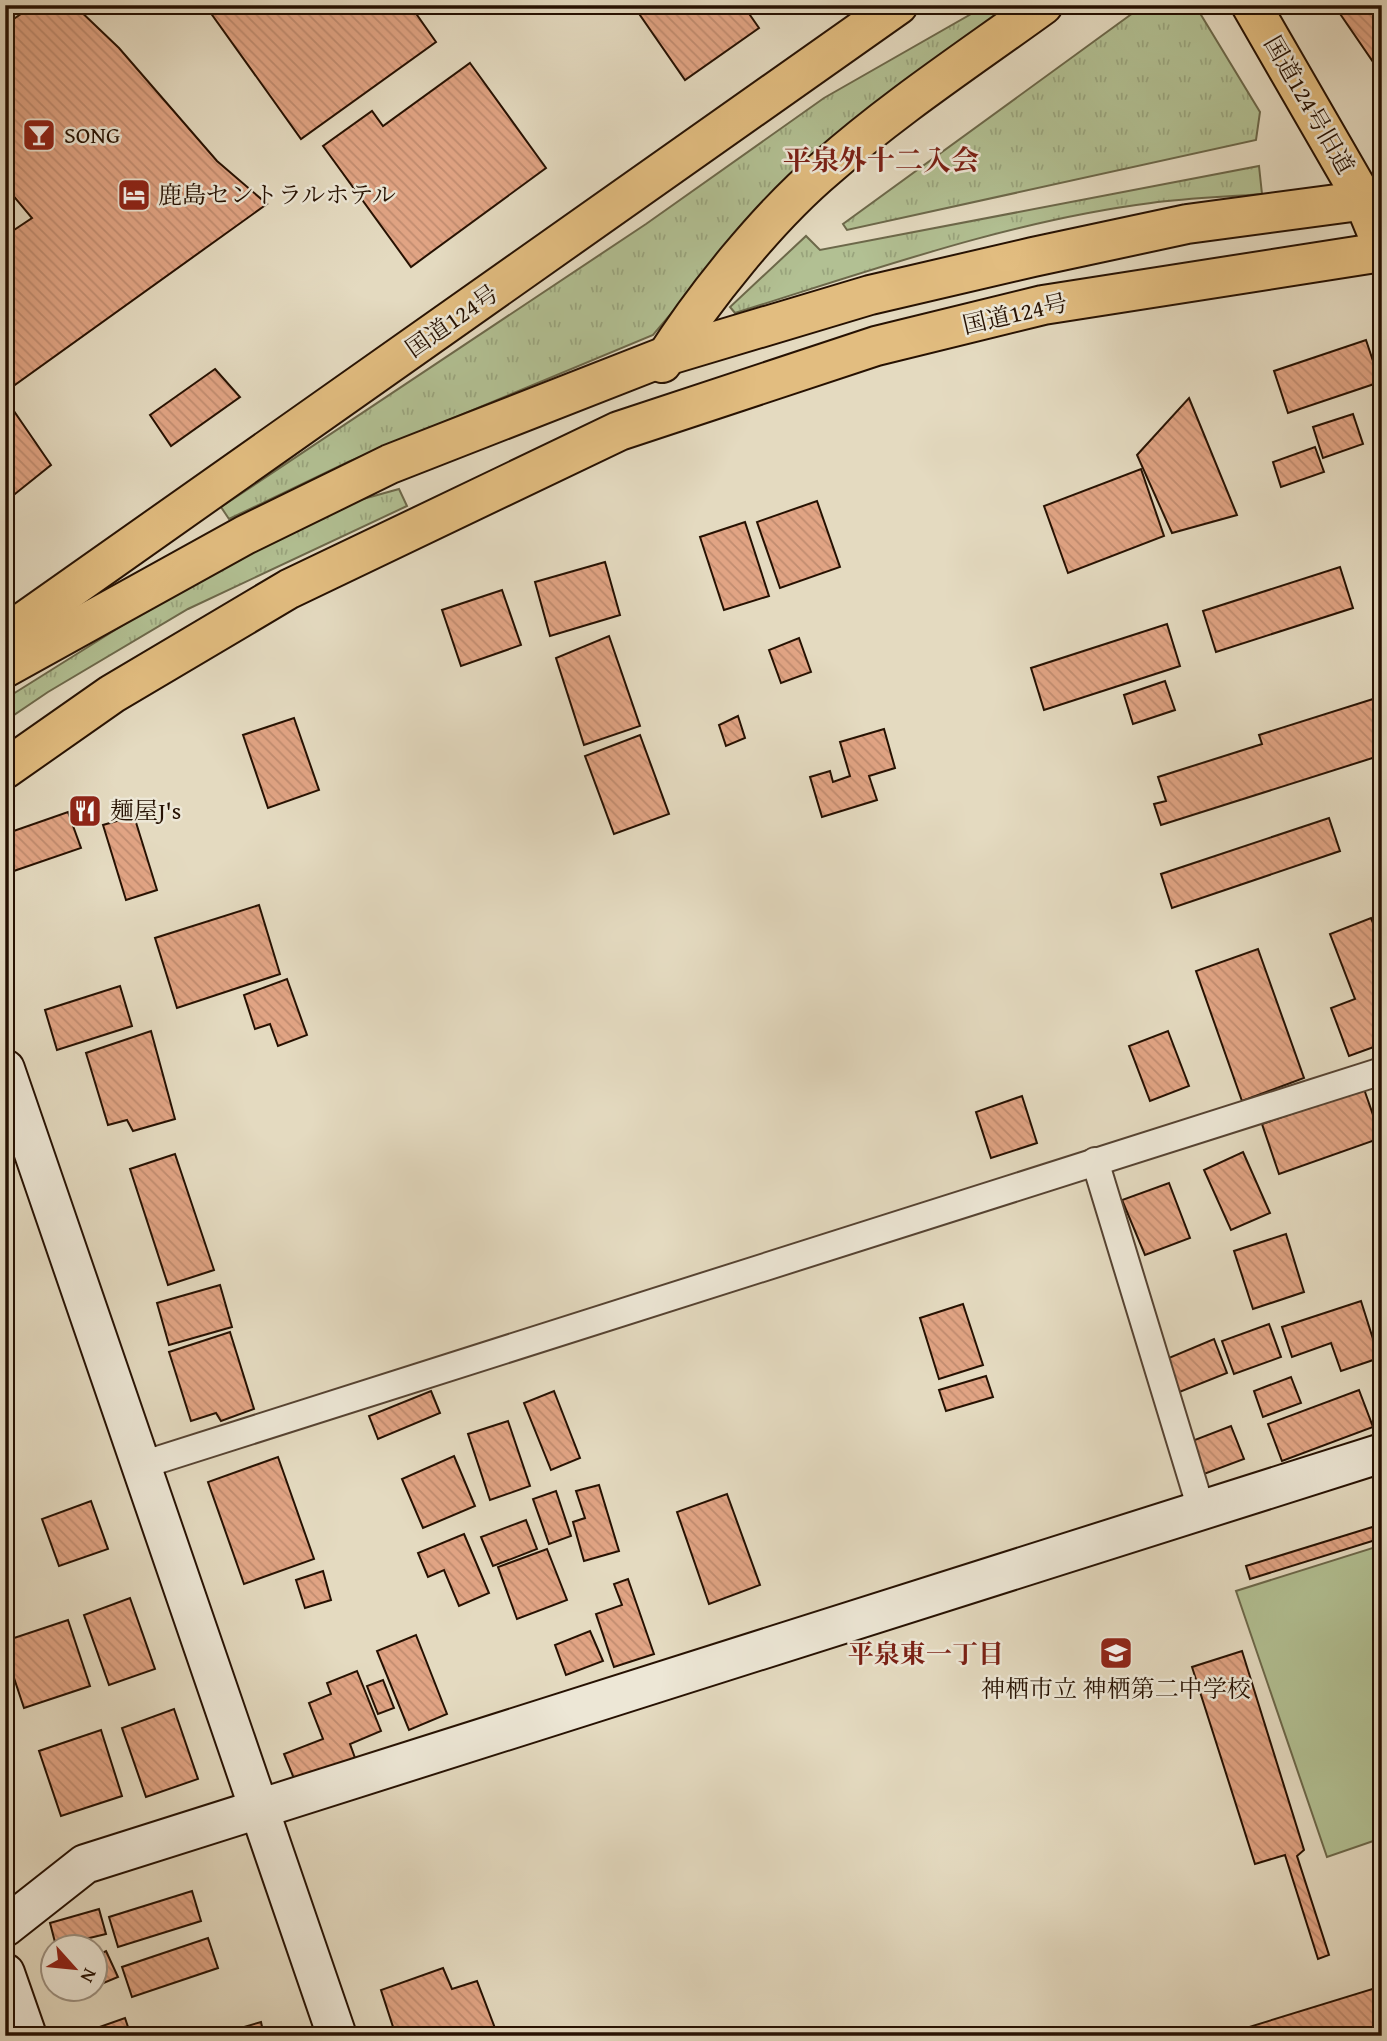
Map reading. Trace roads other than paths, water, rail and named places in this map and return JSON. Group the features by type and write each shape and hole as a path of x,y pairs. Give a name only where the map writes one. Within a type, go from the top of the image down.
{"highway":[{"name":"国道124号","path":"5,635 898,5"},
{"path":"619,431 666,356 709,297 762,234 824,169 892,115 1043,5"},
{"name":"国道124号旧道","path":"1251,5 1372,198 1382,245"},
{"name":"国道124号","path":"5,668 246,535 390,464 666,356 870,295 1033,257 1187,224 1372,198"},
{"name":"国道124号","path":"5,769 112,694 289,589 619,431 876,346 1043,305 1382,253"}],"street":[{"path":"5,1069 337,2036"},
{"path":"142,1465 1382,1071"},
{"path":"1095,1161 1201,1509"},
{"path":"5,1927 85,1864 1201,1509 1382,1454"},
{"path":"5,1973 27,2036"}],"place":[{"name":"SONG","path":"39,135"},
{"name":"鹿島セントラルホテル","path":"134,195"},
{"name":"麺屋J's","path":"85,811"},
{"name":"神栖市立 神栖第二中学校","path":"1116,1653"}],"district":[{"name":"平泉外十二入会","path":"881,160"},
{"name":"平泉東一丁目","path":"926,1654"}]}
